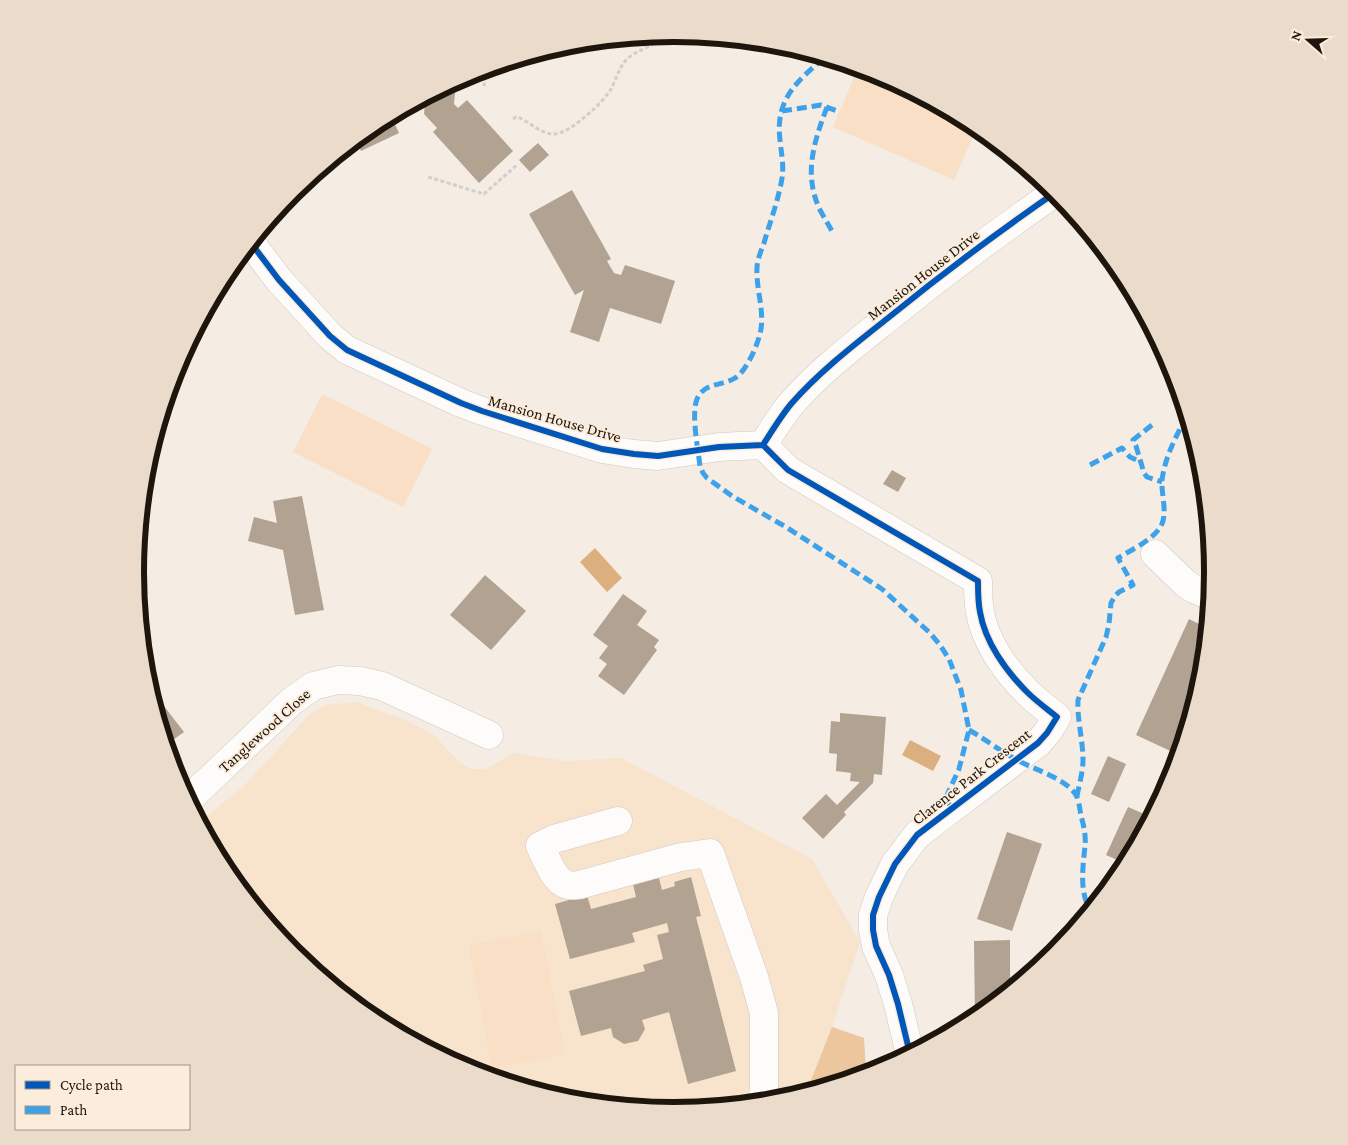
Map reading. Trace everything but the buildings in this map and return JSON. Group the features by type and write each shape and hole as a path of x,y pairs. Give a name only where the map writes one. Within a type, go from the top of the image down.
{"street":[{"name":"Mansion House Drive","path":"255,249 279,280 330,336 347,350 482,411 602,449 658,456 719,447 763,445 790,405 845,352 1012,222 1048,197"},
{"name":"Clarence Park Crescent","path":"763,445 788,470 978,581 979,612 984,629 993,647 1010,672 1028,692 1057,717 1038,743 917,835 896,864 879,898 873,915 876,946 889,975 908,1048"},
{"path":"1155,554 1185,583 1203,593"},
{"name":"Tanglewood Close","path":"193,795 292,701 313,686 338,680 360,681 382,686 489,734"},
{"path":"618,821 554,839 540,846 557,877 563,883 571,886 680,857 710,853 754,977 764,1013 763,1094"}],"path":[{"path":"513,119 516,117 520,118 546,132 554,134 563,132 587,116 610,91 628,58 657,43"},
{"path":"484,86 485,78"},
{"path":"428,177 484,194 518,164"}],"shaded area":[{"path":"855,75 908,97 973,136 954,180 833,127"},
{"path":"322,394 432,449 403,507 293,452"},
{"path":"595,548 622,578 607,592 580,562"},
{"path":"356,702 408,721 435,736 458,761 470,769 486,769 513,753 566,761 621,758 812,859 860,942 832,1027 809,1084 743,1098 709,1101 639,1101 571,1092 537,1084 471,1062 409,1031 351,993 299,947 276,922 233,867 205,818 243,787 310,714 325,705"},
{"path":"910,740 941,756 933,771 902,755"},
{"path":"541,931 565,1054 492,1068 469,945"},
{"path":"832,1027 864,1038 866,1066 809,1084"}],"marked path":[{"path":"818,63 796,84 784,103 781,114 779,126 783,164 782,181 757,265 762,314 760,335 752,356 744,369 730,381 704,390 695,405 700,466 707,478 732,496 786,527 882,589 930,633 940,645 949,659 961,690 969,730 959,769 947,795 946,800 952,808"},
{"path":"782,111 821,105 837,111"},
{"path":"827,107 818,133 811,171 815,197 832,231"},
{"path":"1077,796 1083,760 1078,700 1106,637 1111,603 1119,592 1133,585 1118,558 1153,536 1161,526 1164,516 1163,471 1183,424"},
{"path":"1152,425 1133,440 1144,473 1147,477 1162,482"},
{"path":"1090,465 1122,448 1130,457 1141,462"},
{"path":"969,730 1015,759 1058,780 1073,791 1078,799 1084,831 1083,887 1087,903"}],"cycle path":[{"path":"255,249 279,280 330,336 347,350 482,411 602,449 658,456 719,447 763,445 791,404 838,359 950,269 1048,197"},
{"path":"763,445 788,470 978,581 979,604 983,623 992,645 1004,665 1027,692 1057,717 1038,743 917,835 895,864 879,897 873,915 876,946 889,975 908,1048"}]}
